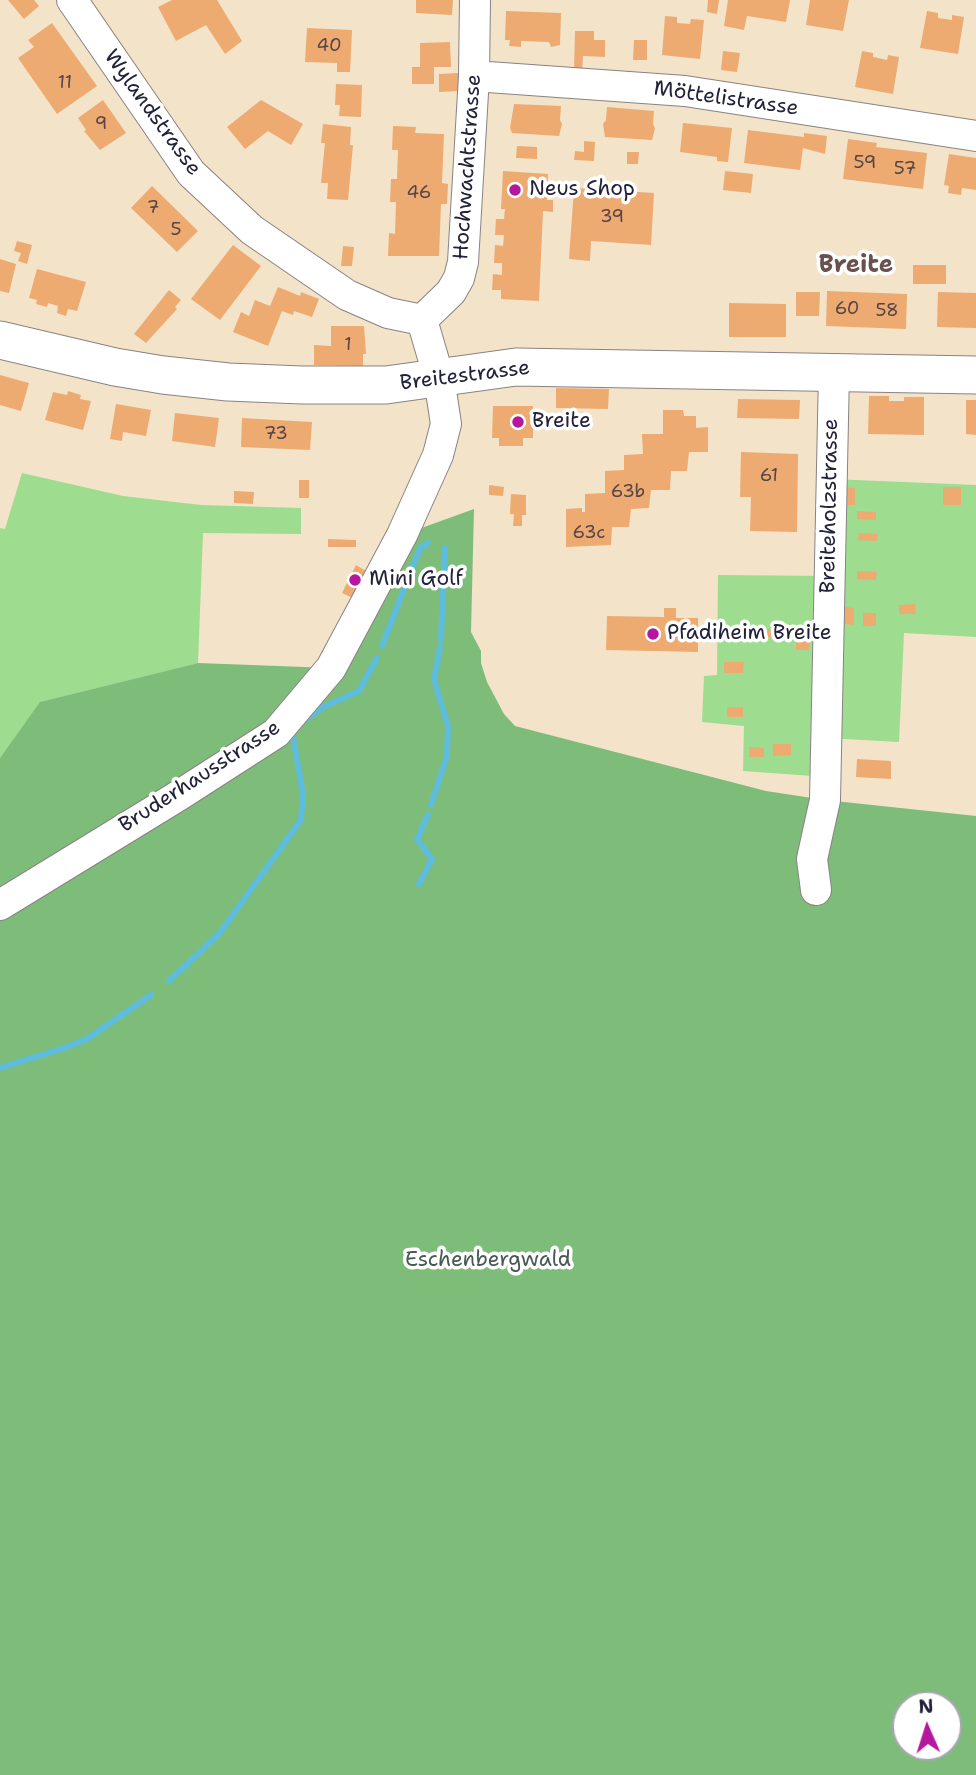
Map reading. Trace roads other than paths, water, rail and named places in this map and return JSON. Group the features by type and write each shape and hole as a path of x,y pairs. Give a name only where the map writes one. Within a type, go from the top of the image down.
{"main road":[{"name":"Breitestrasse","path":"0,340 115,367 163,375 228,382 360,387 516,367 976,375"}],"street":[{"name":"Wylandstrasse","path":"72,0 191,173 252,230 347,295 387,313 422,320"},
{"name":"Hochwachtstrasse","path":"422,320 451,292 459,278 463,262 474,76 475,0"},
{"name":"Möttelistrasse","path":"474,76 685,91 976,136"},
{"name":"Bruderhausstrasse","path":"0,905 276,733 331,668 402,535 438,455 446,424 439,378 422,320"},
{"name":"Breiteholzstrasse","path":"816,890 812,859 825,800 834,372"}],"waterway":[{"path":"382,646 420,548 428,543"},
{"path":"441,640 445,548"},
{"path":"431,805 447,756 448,726 434,679 440,647"},
{"path":"302,722 323,707 359,691 377,658"},
{"path":"169,981 219,934 301,820 303,794 292,731"},
{"path":"419,884 432,859 417,839 428,815"},
{"path":"0,1068 87,1039 151,995"}],"place":[{"name":"Neus Shop","path":"515,190"},
{"name":"Breite","path":"518,422"},
{"name":"Mini Golf","path":"355,580"},
{"name":"Pfadiheim Breite","path":"653,634"}],"district":[{"name":"Breite","path":"856,266"}],"park label":[{"name":"Eschenbergwald","path":"488,1261"}]}
